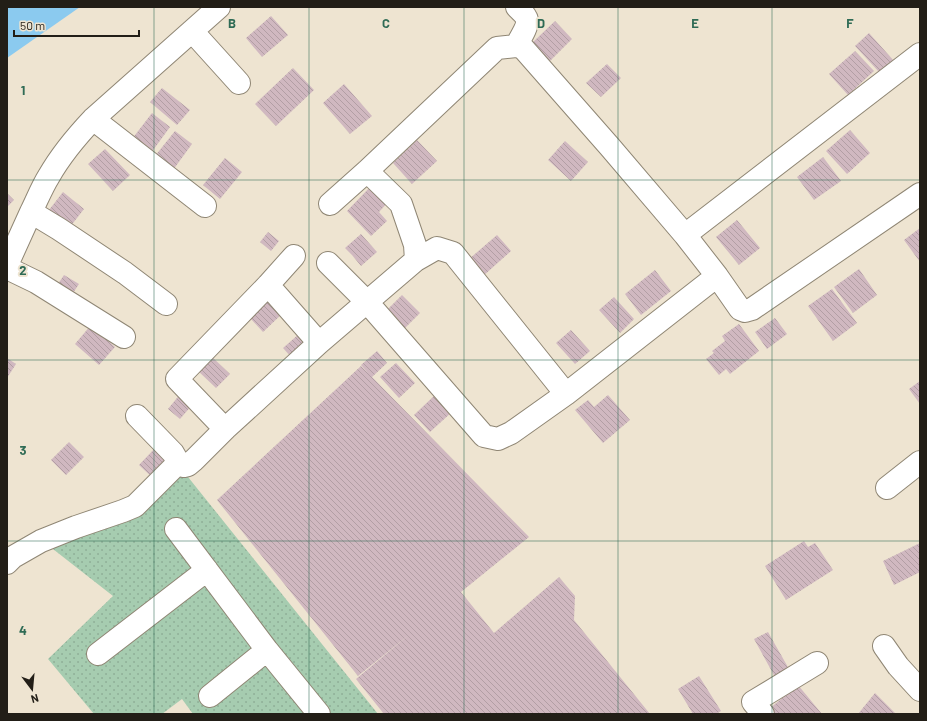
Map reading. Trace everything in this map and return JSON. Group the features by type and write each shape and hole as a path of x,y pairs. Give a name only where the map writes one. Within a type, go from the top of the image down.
{"street":[{"path":"124,337 36,282 7,266 48,177 60,157 93,119 219,7"},
{"path":"516,46 527,26 527,19 517,7"},
{"path":"192,31 239,83"},
{"path":"330,204 497,48 516,46 523,48 610,147 685,235 717,276 740,309 745,311 752,309 920,194"},
{"path":"685,235 920,54"},
{"path":"93,119 205,206"},
{"path":"367,171 401,204 415,245 416,260"},
{"path":"31,212 125,273 166,304"},
{"path":"7,563 13,557 41,540 135,506 175,466 188,465 194,460 225,429 319,343 416,260 437,248 453,253 566,394"},
{"path":"225,429 177,380 294,256"},
{"path":"328,263 367,302 484,436 498,439 511,433 566,394 717,276"},
{"path":"268,285 319,343"},
{"path":"137,416 173,453 180,465"},
{"path":"887,488 920,462"},
{"path":"176,529 267,650 319,714"},
{"path":"98,654 207,570"},
{"path":"884,646 898,666 920,690"},
{"path":"210,696 267,650"},
{"path":"763,714 753,702 817,663"}],"green space":[{"path":"180,467 378,714 193,714 182,699 162,714 94,714 48,659 113,596 44,542 135,510"}],"water":[{"path":"7,7 80,7 7,58"}],"building":[{"path":"271,16 288,35 262,57 246,38"},
{"path":"555,21 572,39 550,61 532,43"},
{"path":"869,33 894,61 880,73 855,46"},
{"path":"855,51 874,71 848,95 829,74"},
{"path":"607,64 621,78 601,97 586,83"},
{"path":"293,68 314,90 276,126 255,104"},
{"path":"344,84 372,116 350,134 323,103"},
{"path":"162,88 190,110 177,125 150,102"},
{"path":"152,113 170,127 151,153 132,139"},
{"path":"850,130 870,153 847,174 826,151"},
{"path":"175,131 192,144 173,170 155,156"},
{"path":"417,140 437,161 412,184 393,163"},
{"path":"565,141 588,162 571,181 548,160"},
{"path":"105,149 130,175 113,191 88,164"},
{"path":"823,157 841,181 814,200 797,177"},
{"path":"225,158 242,172 220,199 203,185"},
{"path":"373,184 390,200 379,212 387,221 371,236 347,211"},
{"path":"63,192 84,209 70,227 49,210"},
{"path":"7,193 14,200 7,207"},
{"path":"737,220 760,248 739,265 716,237"},
{"path":"920,228 920,262 904,240"},
{"path":"268,232 279,241 271,251 260,242"},
{"path":"361,234 377,252 361,266 345,248"},
{"path":"497,235 511,251 482,277 468,260"},
{"path":"859,269 877,295 853,313 834,287"},
{"path":"655,270 671,291 641,315 625,294"},
{"path":"64,275 79,284 69,299 54,290"},
{"path":"832,289 857,323 833,341 808,306"},
{"path":"402,295 420,313 403,330 385,312"},
{"path":"614,297 634,319 620,333 599,310"},
{"path":"271,298 284,312 263,332 250,318"},
{"path":"775,318 787,334 767,349 755,332"},
{"path":"739,324 759,351 730,374 726,369 719,375 706,359 714,353 712,351 725,341 722,336"},
{"path":"91,325 115,347 99,365 75,344"},
{"path":"571,330 590,351 575,364 556,343"},
{"path":"299,334 309,345 293,359 283,348"},
{"path":"377,351 387,363 372,377 529,537 461,592 494,633 559,577 575,596 574,620 650,714 384,714 356,679 410,634 358,676 217,500 361,366 368,373 361,365"},
{"path":"211,356 230,374 216,388 197,370"},
{"path":"7,358 16,364 7,378"},
{"path":"396,363 415,383 399,398 380,377"},
{"path":"920,381 920,404 909,389"},
{"path":"181,393 193,404 180,419 168,409"},
{"path":"436,394 453,411 430,432 414,415"},
{"path":"608,395 630,420 603,443 575,410 588,400 594,407"},
{"path":"69,442 84,457 66,475 51,460"},
{"path":"157,446 174,461 156,481 139,465"},
{"path":"804,541 808,547 815,543 833,570 786,600 765,566"},
{"path":"920,543 920,572 894,585 883,561"},
{"path":"768,632 789,669 775,677 754,639"},
{"path":"699,676 721,711 716,714 693,714 678,689"},
{"path":"798,685 822,714 773,714 769,709"},
{"path":"875,693 896,714 858,714"}]}
